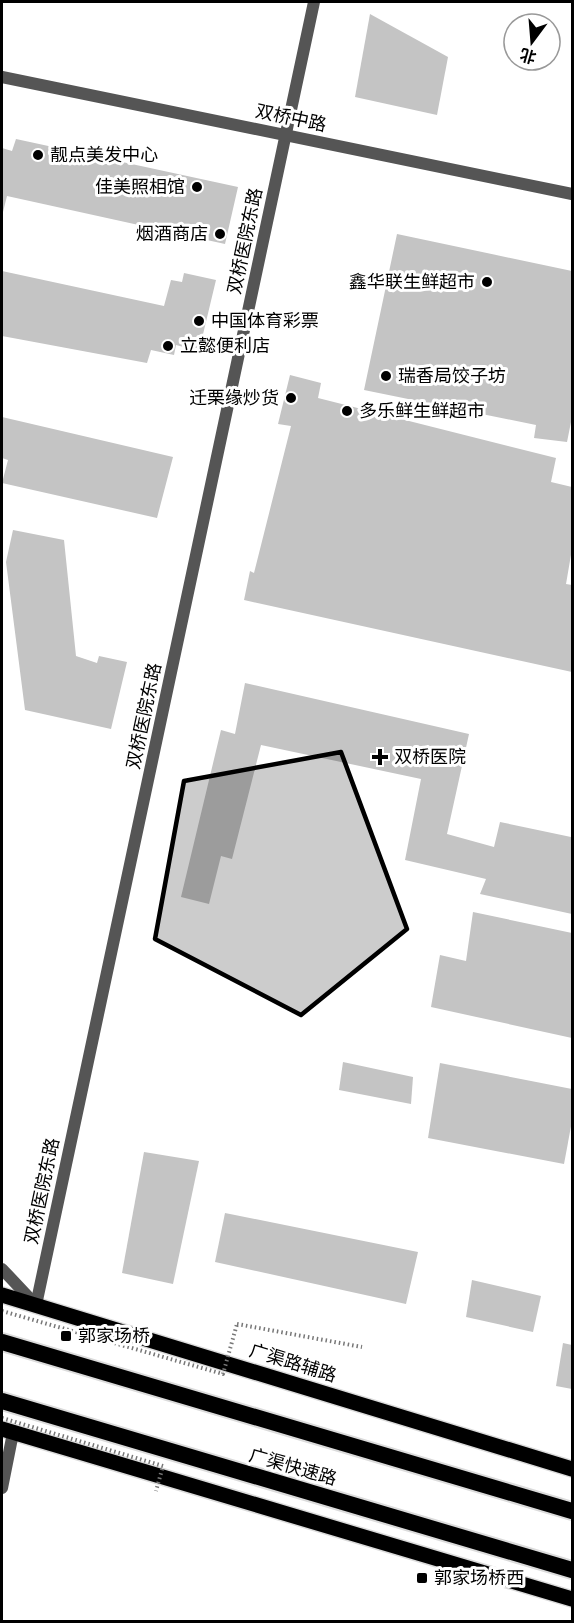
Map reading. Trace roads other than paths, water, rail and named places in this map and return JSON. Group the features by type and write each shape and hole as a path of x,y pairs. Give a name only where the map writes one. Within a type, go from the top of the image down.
{"highway":[{"name":"广渠快速路","path":"2,1342 573,1510"},
{"name":"广渠快速路","path":"2,1401 573,1570"}],"main road":[{"name":"广渠路辅路","path":"2,1295 573,1469"},
{"path":"7,1431 573,1599"}],"street":[{"name":"双桥医院东路","path":"36,1305 314,2"},
{"name":"双桥中路","path":"2,77 573,194"},
{"path":"2,1269 36,1305"},
{"path":"2,1488 7,1431"}],"place":[{"name":"靓点美发中心","path":"38,155"},
{"name":"佳美照相馆","path":"197,187"},
{"name":"烟酒商店","path":"220,234"},
{"name":"鑫华联生鲜超市","path":"487,282"},
{"name":"中国体育彩票","path":"199,321"},
{"name":"立懿便利店","path":"168,346"},
{"name":"瑞香局饺子坊","path":"386,376"},
{"name":"迁栗缘炒货","path":"291,398"},
{"name":"多乐鲜生鲜超市","path":"347,411"},
{"name":"双桥医院","path":"380,757"},
{"name":"郭家场桥","path":"66,1336"},
{"name":"郭家场桥西","path":"422,1578"}]}
